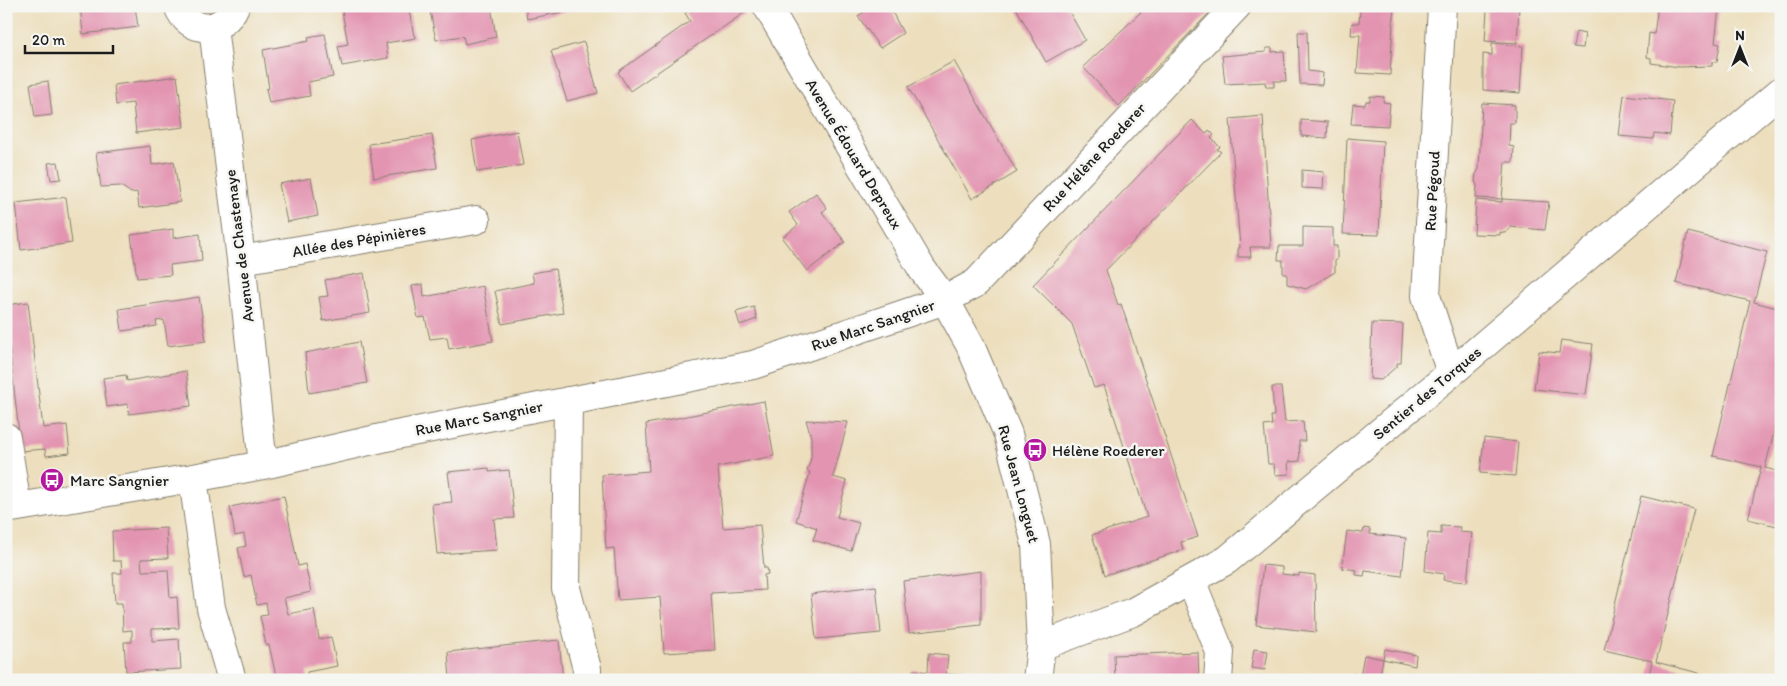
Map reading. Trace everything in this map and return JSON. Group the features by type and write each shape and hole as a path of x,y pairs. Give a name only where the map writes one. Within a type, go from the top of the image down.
{"street":[{"path":"178,6 186,20 204,28 223,23 230,16 234,6"},
{"name":"Avenue Édouard Depreux","path":"767,6 922,269 945,300"},
{"name":"Rue Hélène Roederer","path":"945,300 976,283 1237,6"},
{"name":"Rue Pégoud","path":"1442,6 1426,296 1451,373"},
{"name":"Avenue de Chastenaye","path":"213,27 263,465"},
{"name":"Sentier des Torques","path":"1041,646 1133,612 1227,560 1451,373 1781,91"},
{"name":"Allée des Pépinières","path":"241,260 476,220"},
{"name":"Rue Marc Sangnier","path":"12,507 263,465 386,436 753,365 945,300"},
{"name":"Rue Jean Longuet","path":"945,300 970,345 1008,434 1036,544 1041,646 1037,680"},
{"path":"568,401 566,588 587,669 587,680"},
{"path":"6,437 12,507"},
{"path":"193,478 211,608 232,680"},
{"path":"1191,580 1220,652 1218,680"}],"building":[{"path":"80,6 135,6 138,27 83,34"},
{"path":"341,6 408,6 416,38 386,43 388,58 342,66 338,46 348,44"},
{"path":"429,6 491,6 496,37 465,44 463,36 436,40"},
{"path":"525,6 588,6 588,7 527,19"},
{"path":"695,6 740,6 744,13 630,91 618,72 690,21 685,13"},
{"path":"873,6 889,6 903,33 880,48 858,16"},
{"path":"1015,6 1066,6 1085,40 1046,62"},
{"path":"1136,6 1216,6 1119,106 1083,67 1141,12"},
{"path":"1353,6 1394,6 1390,75 1357,73 1360,35 1351,35 1352,23 1359,23 1360,9 1353,8"},
{"path":"1492,6 1519,6 1517,43 1485,41 1487,10 1492,10"},
{"path":"1658,6 1719,8 1715,43 1720,44 1717,62 1712,62 1712,66 1679,67 1651,63 1651,58 1647,57 1649,33 1654,34"},
{"path":"1298,32 1307,32 1308,71 1323,73 1322,85 1300,84"},
{"path":"1576,32 1585,34 1583,48 1573,47"},
{"path":"325,34 333,77 308,82 310,96 269,103 266,89 269,88 263,50 309,41 308,37"},
{"path":"584,42 598,93 567,101 551,51"},
{"path":"1492,43 1523,46 1520,93 1483,90 1483,54 1492,55"},
{"path":"1266,48 1272,48 1272,52 1284,51 1286,81 1274,81 1274,87 1266,87 1265,82 1225,84 1222,56 1266,52"},
{"path":"954,61 1017,172 972,199 908,87"},
{"path":"177,76 184,127 136,133 133,103 116,105 114,85"},
{"path":"48,81 52,115 35,117 30,84"},
{"path":"1624,95 1673,101 1670,135 1654,133 1653,139 1619,136"},
{"path":"1370,96 1384,97 1383,102 1390,103 1388,126 1351,124 1353,104 1365,105 1366,101 1370,101"},
{"path":"1482,103 1515,105 1515,123 1510,123 1509,146 1514,147 1513,162 1505,162 1502,199 1476,198 1477,185 1475,181 1479,169"},
{"path":"1263,116 1271,247 1250,247 1251,257 1238,257 1238,248 1240,248 1230,119"},
{"path":"1192,120 1206,134 1209,130 1214,135 1211,138 1220,147 1217,149 1221,152 1106,270 1118,305 1121,304 1198,537 1181,542 1183,550 1105,575 1092,535 1147,517 1104,385 1094,388 1072,324 1033,285"},
{"path":"1301,120 1328,122 1327,138 1301,136"},
{"path":"517,131 523,165 477,172 472,140"},
{"path":"432,135 437,168 374,178 369,144"},
{"path":"1347,138 1383,141 1379,235 1343,234"},
{"path":"150,146 152,165 174,161 180,202 139,208 137,192 131,193 121,186 101,187 96,153"},
{"path":"58,162 61,179 51,180 48,163"},
{"path":"1302,170 1324,172 1323,189 1302,188"},
{"path":"311,178 318,216 287,222 279,184"},
{"path":"816,193 827,208 822,212 845,242 807,271 782,238 798,225 789,212"},
{"path":"66,197 72,243 21,250 16,203"},
{"path":"1502,199 1549,202 1545,230 1510,227 1505,233 1500,232 1500,235 1474,234 1476,200 1502,202"},
{"path":"1303,227 1333,228 1333,246 1337,246 1335,272 1306,289 1287,284 1287,274 1283,274 1283,260 1278,260 1279,246 1303,246"},
{"path":"173,229 173,238 200,234 202,261 170,265 171,275 137,278 131,235"},
{"path":"1688,232 1767,252 1754,302 1781,309 1781,405 1765,468 1781,472 1781,527 1748,519 1761,467 1713,456 1750,301 1676,283"},
{"path":"555,269 563,313 502,324 495,291 534,283 532,273"},
{"path":"364,273 370,313 323,321 319,297 328,296 325,280"},
{"path":"423,284 424,297 483,286 493,341 449,349 447,337 430,339 425,317 418,318 412,286"},
{"path":"199,297 206,341 168,346 164,320 156,321 157,326 122,331 119,309"},
{"path":"28,302 43,428 67,425 70,453 46,456 45,449 21,451 6,305"},
{"path":"754,307 757,319 740,325 736,312"},
{"path":"1372,323 1403,324 1401,363 1397,363 1397,366 1381,380 1370,379"},
{"path":"1561,340 1593,344 1586,395 1534,389 1539,351 1559,353"},
{"path":"359,342 367,383 309,393 305,353"},
{"path":"186,371 191,406 129,414 128,404 107,407 103,378 126,375 127,381"},
{"path":"1272,387 1281,387 1285,422 1303,421 1305,441 1299,441 1300,461 1288,462 1289,474 1275,475 1274,464 1268,464 1264,426 1272,425 1271,416 1274,416"},
{"path":"764,401 774,456 718,467 723,528 760,525 764,568 767,568 768,574 764,575 765,590 711,593 715,650 664,653 660,597 618,600 614,548 606,549 602,475 649,471 646,424"},
{"path":"806,420 848,422 833,477 847,481 837,517 859,523 851,551 813,540 817,528 796,521 810,472 807,471 811,458 811,437"},
{"path":"1484,438 1518,442 1515,476 1480,473"},
{"path":"489,468 489,472 509,470 514,518 494,519 497,550 437,554 432,504 452,502 448,472"},
{"path":"284,496 298,566 305,564 311,592 284,598 288,614 314,609 319,639 331,637 337,666 307,672 308,680 277,680 269,645 266,645 260,616 268,615 266,603 257,605 251,575 244,577 238,548 246,546 244,534 235,536 230,507"},
{"path":"1641,496 1694,509 1656,662 1726,680 1648,680 1652,661 1604,650"},
{"path":"1441,526 1460,527 1459,532 1472,533 1467,582 1443,580 1444,574 1425,571 1428,533 1441,534"},
{"path":"166,528 168,558 141,559 142,571 168,570 170,598 177,597 179,628 152,629 152,641 179,639 181,669 126,672 124,642 132,642 132,630 123,631 122,603 115,603 113,573 122,573 121,561 113,561 112,531"},
{"path":"1364,528 1370,529 1370,534 1406,538 1402,576 1365,571 1364,576 1356,575 1357,570 1342,568 1347,531 1363,533"},
{"path":"1263,565 1282,567 1282,574 1299,576 1299,573 1315,575 1316,632 1256,625"},
{"path":"981,571 981,625 909,633 903,581"},
{"path":"876,586 881,633 816,639 811,594"},
{"path":"559,640 563,680 450,680 448,652"},
{"path":"1254,649 1268,651 1265,670 1251,668"},
{"path":"1385,649 1416,655 1415,666 1383,659"},
{"path":"1198,652 1199,680 1115,680 1114,655"},
{"path":"929,653 948,655 946,674 964,675 964,680 912,680 913,670 928,672"},
{"path":"1364,655 1383,659 1379,680 1351,680 1352,674 1360,676"}],"place":[{"name":"Hélène Roederer","path":"1035,450"},
{"name":"Marc Sangnier","path":"52,480"}]}
